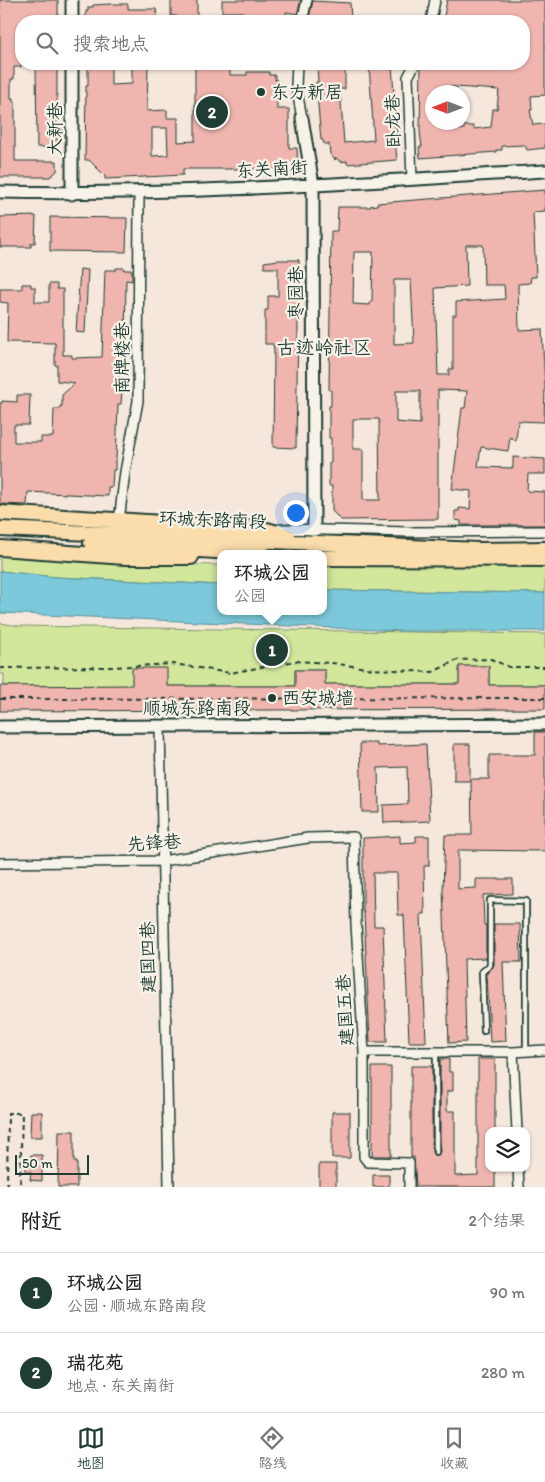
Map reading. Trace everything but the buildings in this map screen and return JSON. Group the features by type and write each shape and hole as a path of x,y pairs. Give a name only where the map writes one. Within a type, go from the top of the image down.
{"main road":[{"path":"0,513 263,529 314,536"},
{"name":"环城东路南段","path":"0,529 314,536 478,550 545,549"},
{"name":"环城东路南段","path":"0,538 217,551"},
{"path":"0,548 126,556 217,557"},
{"path":"327,558 545,559"}],"street":[{"path":"72,0 72,15"},
{"path":"303,15 306,0"},
{"path":"432,15 434,0"},
{"name":"大新巷","path":"72,70 72,194"},
{"path":"297,70 296,86 302,118"},
{"name":"卧龙巷","path":"412,70 408,77 412,179"},
{"name":"枣园巷","path":"302,118 314,185 314,536"},
{"name":"东关南街","path":"0,192 139,193 545,171"},
{"name":"南牌楼巷","path":"119,521 124,472 138,401 139,193"},
{"path":"314,536 411,532 545,531"},
{"name":"顺城东路南段","path":"0,727 545,724"},
{"name":"建国四巷","path":"160,726 169,1187"},
{"name":"建国五巷","path":"308,838 354,837 356,924 364,1052 364,1157 368,1162 409,1163 409,1187"},
{"name":"先锋巷","path":"0,863 162,861 308,838"},
{"path":"364,1052 513,1052 545,1050"},
{"path":"513,1052 517,1127"},
{"path":"518,1172 519,1187"}],"lane":[{"path":"484,1031 482,972 490,965 490,900 526,901 526,1051"},
{"path":"436,1052 436,1152"}],"path":[{"path":"0,668 114,667 174,664 230,673 296,661 332,663 372,669 433,672 457,660 491,659 509,667 545,667"},
{"path":"0,699 545,698"},
{"path":"7,1187 8,1113 22,1113 20,1187"}],"green space":[{"path":"0,553 125,564 217,565 217,585 56,577 0,571"},
{"path":"327,566 545,567 545,593 327,590"},
{"path":"0,623 19,626 545,634 545,685 489,685 489,666 459,666 459,684 325,684 325,670 295,670 295,686 4,686 4,674 0,674"}],"water":[{"path":"0,571 56,577 217,585 217,615 327,615 327,590 545,593 545,631 402,631 0,613"}],"place":[{"name":"东方新居","path":"261,92"},
{"name":"瑞花苑","path":"212,112"},
{"name":"环城公园","path":"272,650"},
{"name":"西安城墙","path":"272,698"}],"district":[{"name":"古迹岭社区","path":"324,347"}]}
